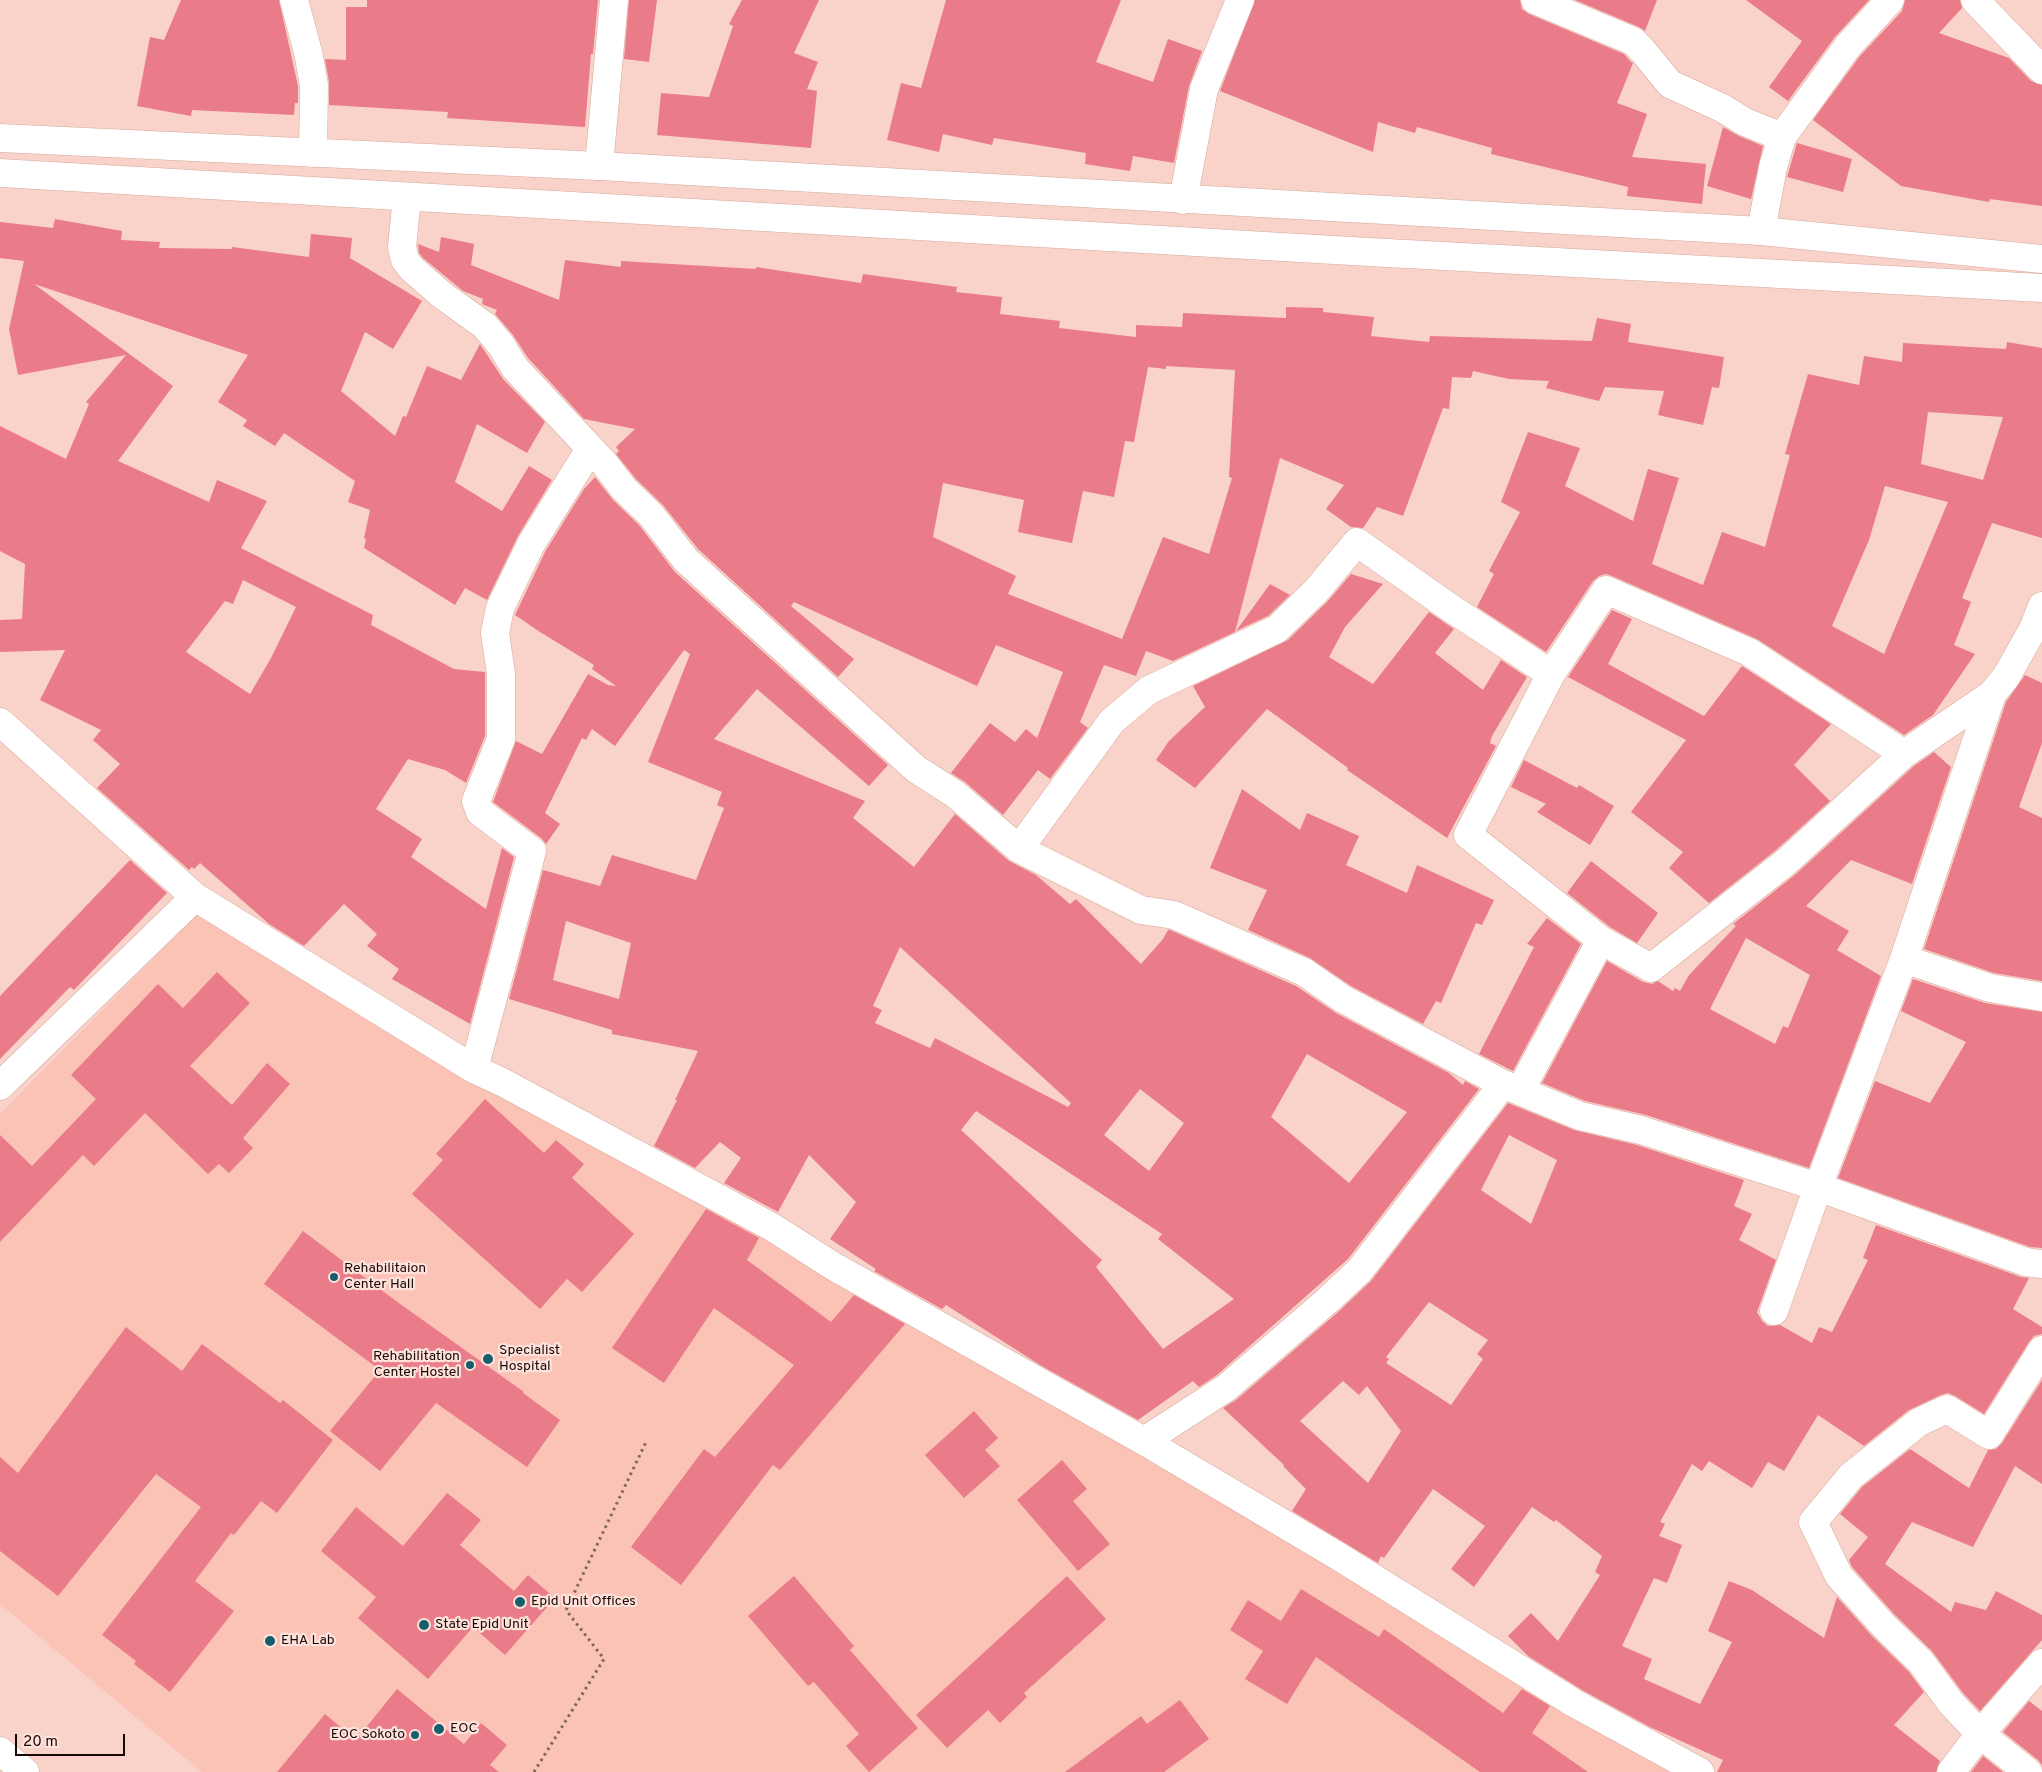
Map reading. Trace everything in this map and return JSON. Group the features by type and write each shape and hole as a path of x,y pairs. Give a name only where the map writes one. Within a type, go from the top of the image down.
{"street":[{"path":"294,0 308,52 314,85 313,152"},
{"path":"599,166 614,0"},
{"path":"1183,200 1204,89 1240,0"},
{"path":"1535,0 1633,41 1670,84 1722,108 1745,122 1782,137"},
{"path":"1761,231 1773,167 1782,137 1848,46 1890,0"},
{"path":"1975,0 2042,70"},
{"path":"0,138 599,166 1761,231 2042,258"},
{"path":"0,173 407,198 2042,288"},
{"path":"407,198 402,246 404,260 412,269 442,295 485,326 501,345 515,368 590,449 624,489 650,515 686,560 916,769 955,794 1019,849 1141,910 1174,915 1304,972 1343,999 1512,1088 1580,1116 1640,1130 1818,1187 2017,1258 2042,1264"},
{"path":"474,1069 532,851 480,812 476,801 501,740 501,674 495,633 500,608 531,544 590,449"},
{"path":"1019,849 1112,721 1149,690 1277,629 1316,591 1357,542 1446,605 1551,674"},
{"path":"1904,754 1749,652 1606,590 1551,674 1468,836 1601,940 1651,968 1786,862 1904,754 1992,694 2006,677 2033,629 2042,606"},
{"path":"1774,1311 1818,1187 1904,959 1992,694"},
{"path":"0,722 195,897 474,1069 502,1082 772,1227 833,1266 1144,1440 1338,1556 1574,1703 1700,1772"},
{"path":"0,1086 195,897"},
{"path":"1144,1440 1226,1388 1360,1270 1512,1088 1601,940"},
{"path":"1904,959 1990,988 2042,997"},
{"path":"2028,1772 1980,1734 1951,1704 1921,1662 1884,1626 1839,1576 1812,1522 1851,1476 1920,1422 1947,1408 1989,1435 2042,1350"},
{"path":"1951,1772 1980,1734 2042,1663"},
{"path":"0,1751 25,1772"}],"path":[{"path":"534,1772 604,1659 566,1610 646,1442"}],"shaded area":[{"name":"Specialist Hospital","path":"203,908 1683,1772 202,1772 0,1604 0,1114"}],"building":[{"path":"181,0 279,0 298,86 298,103 295,103 294,115 192,110 191,116 137,106 150,37 164,40"},
{"path":"367,0 598,0 585,127 447,118 448,112 329,105 329,82 325,59 346,60 346,7 367,7"},
{"path":"629,0 657,0 649,62 624,59"},
{"path":"742,0 819,0 794,53 818,62 807,89 817,91 811,148 657,135 661,93 709,97 733,26 729,24"},
{"path":"946,0 1121,0 1096,62 1153,82 1168,39 1202,51 1189,86 1174,163 1133,156 1130,171 1085,164 1086,153 994,138 992,145 943,134 939,152 887,140 901,83 921,88"},
{"path":"1255,0 1520,0 1522,9 1529,14 1624,54 1633,63 1617,103 1647,114 1632,157 1706,164 1702,204 1627,196 1628,187 1491,154 1492,148 1417,127 1415,133 1378,122 1373,152 1220,91"},
{"path":"1575,0 1657,0 1645,31"},
{"path":"1746,0 1869,0 1835,37 1788,101 1769,87 1802,41"},
{"path":"1905,0 1960,0 1962,8 1939,33 2009,58 2031,81 2042,85 2042,206 1990,199 1989,202 1901,186 1813,120 1860,56 1902,11"},
{"path":"1723,127 1763,146 1751,199 1707,186"},
{"path":"1797,143 1852,159 1843,192 1787,177"},
{"path":"55,219 122,231 121,240 160,242 159,248 232,249 232,247 309,257 311,234 352,238 350,258 422,301 393,349 365,332 341,391 395,436 403,416 406,417 427,366 461,380 480,344 503,379 545,422 527,453 477,424 455,482 502,511 529,466 552,480 518,536 487,600 465,588 455,605 364,548 366,539 364,538 370,510 348,502 355,481 284,433 275,446 243,426 247,420 218,402 248,355 34,284 173,386 118,461 209,502 217,480 267,501 241,548 373,615 371,625 454,669 485,672 485,736 466,783 445,770 408,759 376,809 422,839 411,857 486,909 502,848 514,857 470,1024 392,979 399,969 367,946 377,934 344,904 304,946 269,924 200,863 194,869 192,867 189,870 97,788 120,764 93,740 101,730 40,700 65,650 0,652 0,620 22,619 25,564 0,551 0,426 66,459 89,404 86,402 126,355 18,375 9,329 24,261 0,258 0,222 53,228","holes":["243,580 296,607 271,658 250,694 186,652 225,601 233,604"]},
{"path":"441,237 474,244 471,265 559,300 565,260 621,267 621,261 756,269 756,267 861,283 863,274 957,287 956,292 1002,297 1000,314 1060,321 1059,328 1136,337 1136,325 1182,327 1183,313 1286,318 1286,307 1323,308 1323,312 1374,317 1371,336 1429,342 1430,336 1592,341 1597,318 1631,324 1628,342 1724,357 1719,388 1712,387 1703,425 1658,415 1664,391 1605,387 1599,401 1546,388 1549,381 1509,379 1473,371 1471,378 1452,377 1449,409 1443,408 1403,516 1377,507 1363,528 1351,527 1326,509 1344,485 1280,458 1235,632 1173,661 1146,651 1136,676 1104,665 1080,722 1088,728 1050,779 1038,770 1003,815 965,782 951,773 990,723 1015,742 1026,729 1037,738 1063,672 996,645 977,686 794,602 791,606 854,659 838,677 698,549 663,505 636,479 616,454 619,451 616,447 635,429 584,419 528,358 513,335 495,314 497,310 482,304 483,299 463,291 423,258 419,253 418,244 439,252","holes":["1166,366 1235,370 1229,477 1232,478 1209,554 1163,537 1122,639 1008,594 1016,576 933,537 943,483 1024,500 1018,532 1072,543 1083,491 1114,497 1125,441 1134,442 1148,367 1166,369"]},
{"path":"2007,342 2042,348 2042,538 1992,523 1962,598 1971,602 1954,645 1975,654 1933,715 1904,735 1757,639 1606,574 1599,576 1593,581 1546,652 1477,607 1494,574 1489,571 1520,512 1501,502 1528,432 1580,448 1565,486 1633,521 1648,469 1679,478 1652,564 1703,585 1722,532 1765,547 1790,455 1785,454 1808,374 1859,385 1864,356 1902,362 1903,343 2006,349","holes":["1928,412 2003,417 1983,480 1921,464","1885,486 1948,502 1884,654 1832,626 1869,540"]},
{"path":"595,477 613,500 639,525 675,572 888,765 869,786 757,689 714,739 865,801 853,818 914,867 955,814 1009,861 1036,875 1070,904 1076,899 1141,964 1163,939 1168,930 1170,930 1296,986 1336,1013 1449,1073 1463,1085 1465,1081 1479,1089 1348,1259 1217,1375 1199,1387 1193,1381 1138,1420 1040,1365 946,1305 942,1309 874,1271 876,1269 830,1239 856,1202 809,1155 778,1212 724,1183 741,1158 720,1142 695,1168 654,1146 677,1100 675,1100 698,1051 612,1034 612,1030 509,999 543,870 600,886 612,855 696,880 724,808 717,805 722,792 648,762 690,654 684,650 615,746 592,729 586,740 582,738 545,813 560,824 546,844 541,838 493,802 516,741 542,754 588,674 608,685 616,686 592,669 594,665 515,615 545,552 584,489","holes":["566,921 631,943 619,999 553,980","900,947 1071,1103 1068,1107 935,1038 930,1048 875,1023 882,1010 873,1006","1307,1054 1407,1112 1349,1183 1271,1117","1140,1089 1184,1123 1149,1171 1104,1135","976,1111 1162,1234 1158,1239 1234,1299 1163,1349 1096,1267 1102,1260 961,1130"]},
{"path":"1351,574 1383,584 1345,627 1329,657 1373,684 1429,612 1454,629 1435,653 1483,690 1501,660 1527,677 1492,736 1490,743 1496,746 1447,838 1347,770 1348,768 1267,709 1195,788 1156,760 1169,741 1205,707 1193,686 1288,640 1327,602"},
{"path":"1270,584 1290,595 1268,616 1236,631"},
{"path":"1612,610 1632,619 1608,664 1704,716 1742,666 1831,724 1794,765 1830,801 1776,850 1709,903 1669,868 1683,852 1631,812 1686,740 1568,677"},
{"path":"2025,675 2042,683 2042,743 2019,807 2042,818 2042,981 1994,973 1924,949 2006,702"},
{"path":"1934,752 1951,767 1912,884 1851,860 1806,906 1849,931 1837,950 1881,976 1809,1168 1646,1115 1585,1101 1542,1083 1607,961 1643,982 1652,984 1658,981 1673,991 1675,988 1680,991 1689,975 1736,926 1733,924 1796,874 1914,766","holes":["1746,938 1810,975 1788,1028 1783,1026 1775,1044 1710,1009"]},
{"path":"1524,760 1577,788 1579,785 1614,806 1590,845 1537,812 1546,804 1511,787"},
{"path":"1242,789 1300,830 1307,813 1359,836 1346,865 1407,893 1417,865 1494,900 1482,925 1476,923 1441,1003 1436,1001 1423,1024 1351,986 1310,958 1248,930 1267,890 1210,868"},
{"path":"130,860 167,893 74,990 70,987 0,1059 0,996"},
{"path":"1591,861 1658,913 1637,943 1610,927 1567,893"},
{"path":"1547,918 1581,944 1513,1071 1479,1054 1534,947 1527,944"},
{"path":"217,972 250,1003 190,1066 232,1105 267,1063 290,1084 243,1138 253,1148 229,1173 219,1164 208,1174 145,1113 94,1166 83,1155 0,1242 0,1135 32,1166 96,1099 71,1075 158,984 183,1008"},
{"path":"1913,979 1985,1003 2042,1012 2042,1248 2030,1247 1838,1178 1875,1081 1930,1103 1966,1042 1901,1011"},
{"path":"485,1099 544,1153 556,1140 584,1164 572,1178 634,1234 582,1292 567,1279 540,1309 412,1194 443,1160 436,1154"},
{"path":"1508,1103 1574,1130 1637,1145 1744,1180 1734,1206 1752,1214 1739,1240 1776,1260 1757,1312 1762,1321 1768,1326 1780,1325 1812,1343 1819,1327 1832,1332 1868,1260 1863,1258 1876,1225 2021,1277 2029,1278 2013,1309 2042,1327 2042,1334 2034,1336 2029,1342 1984,1414 1948,1393 1909,1410 1864,1446 1818,1415 1784,1471 1768,1462 1752,1488 1709,1461 1702,1471 1692,1464 1660,1522 1665,1524 1659,1536 1682,1545 1667,1583 1654,1578 1622,1646 1652,1659 1644,1679 1700,1704 1732,1642 1708,1631 1729,1581 1752,1590 1824,1638 1837,1597 1872,1636 1909,1672 1924,1692 1894,1725 1940,1761 1936,1772 1717,1772 1723,1760 1650,1727 1582,1690 1528,1656 1508,1636 1531,1613 1558,1641 1600,1575 1595,1572 1602,1556 1556,1520 1554,1522 1532,1507 1474,1587 1451,1569 1485,1526 1433,1489 1384,1558 1381,1556 1378,1563 1292,1511 1306,1489 1284,1465 1223,1408 1236,1400 1337,1313 1371,1281","holes":["1509,1135 1557,1160 1531,1224 1481,1190","1429,1302 1488,1340 1477,1354 1483,1359 1451,1405 1386,1363 1389,1359 1386,1357","1343,1381 1359,1395 1367,1386 1401,1431 1368,1483 1300,1421"]},
{"path":"706,1209 759,1238 747,1260 831,1322 854,1295 905,1324 780,1470 773,1465 681,1585 631,1547 704,1449 715,1457 794,1365 714,1308 664,1383 612,1348"},
{"path":"303,1231 560,1420 527,1467 436,1403 380,1471 330,1431 380,1370 264,1284"},
{"path":"126,1327 182,1371 202,1344 280,1403 283,1400 333,1440 277,1513 261,1501 234,1535 231,1533 195,1581 234,1611 170,1692 134,1664 136,1661 102,1635 201,1507 156,1474 58,1596 0,1551 0,1457 18,1473"},
{"path":"2042,1380 2042,1484 2015,1466 1973,1547 1912,1522 1885,1564 1951,1612 1955,1602 1986,1610 1996,1591 2042,1615 2042,1640 1980,1711 1963,1693 1932,1651 1895,1615 1852,1567 1849,1560 1868,1537 1840,1514 1862,1487 1910,1449 1969,1488 1988,1450 1996,1449 2002,1443"},
{"path":"974,1411 998,1438 985,1450 1000,1466 964,1498 925,1455"},
{"path":"1062,1460 1087,1489 1073,1501 1110,1544 1078,1571 1017,1500"},
{"path":"447,1493 481,1520 460,1545 514,1591 528,1575 555,1598 505,1655 473,1627 428,1679 358,1618 376,1597 321,1551 356,1507 403,1546"},
{"path":"794,1576 854,1646 850,1650 918,1728 869,1772 846,1746 859,1734 814,1682 808,1686 748,1616"},
{"path":"1067,1576 1106,1619 1024,1693 1027,1697 1000,1723 988,1710 947,1748 916,1715"},
{"path":"1301,1589 1379,1637 1384,1629 1503,1713 1522,1689 1550,1706 1532,1733 1588,1772 1480,1772 1316,1657 1287,1704 1245,1679 1263,1651 1230,1630 1248,1600 1281,1621"},
{"path":"397,1689 464,1744 481,1723 507,1745 490,1765 499,1772 277,1772 325,1714 356,1740"},
{"path":"1180,1700 1209,1739 1164,1772 1065,1772 1141,1716 1147,1724"},
{"path":"2029,1701 2042,1711 2042,1765 2003,1732"},
{"path":"1983,1756 2003,1772 1971,1772"}],"place":[{"name":"Rehabilitaion Center Hall","path":"334,1277"},
{"name":"Specialist Hospital","path":"488,1359"},
{"name":"Rehabilitation Center Hostel","path":"470,1365"},
{"name":"Epid Unit Offices","path":"520,1602"},
{"name":"State Epid Unit","path":"424,1625"},
{"name":"EHA Lab","path":"270,1641"},
{"name":"EOC","path":"439,1729"},
{"name":"EOC Sokoto","path":"415,1735"}]}
